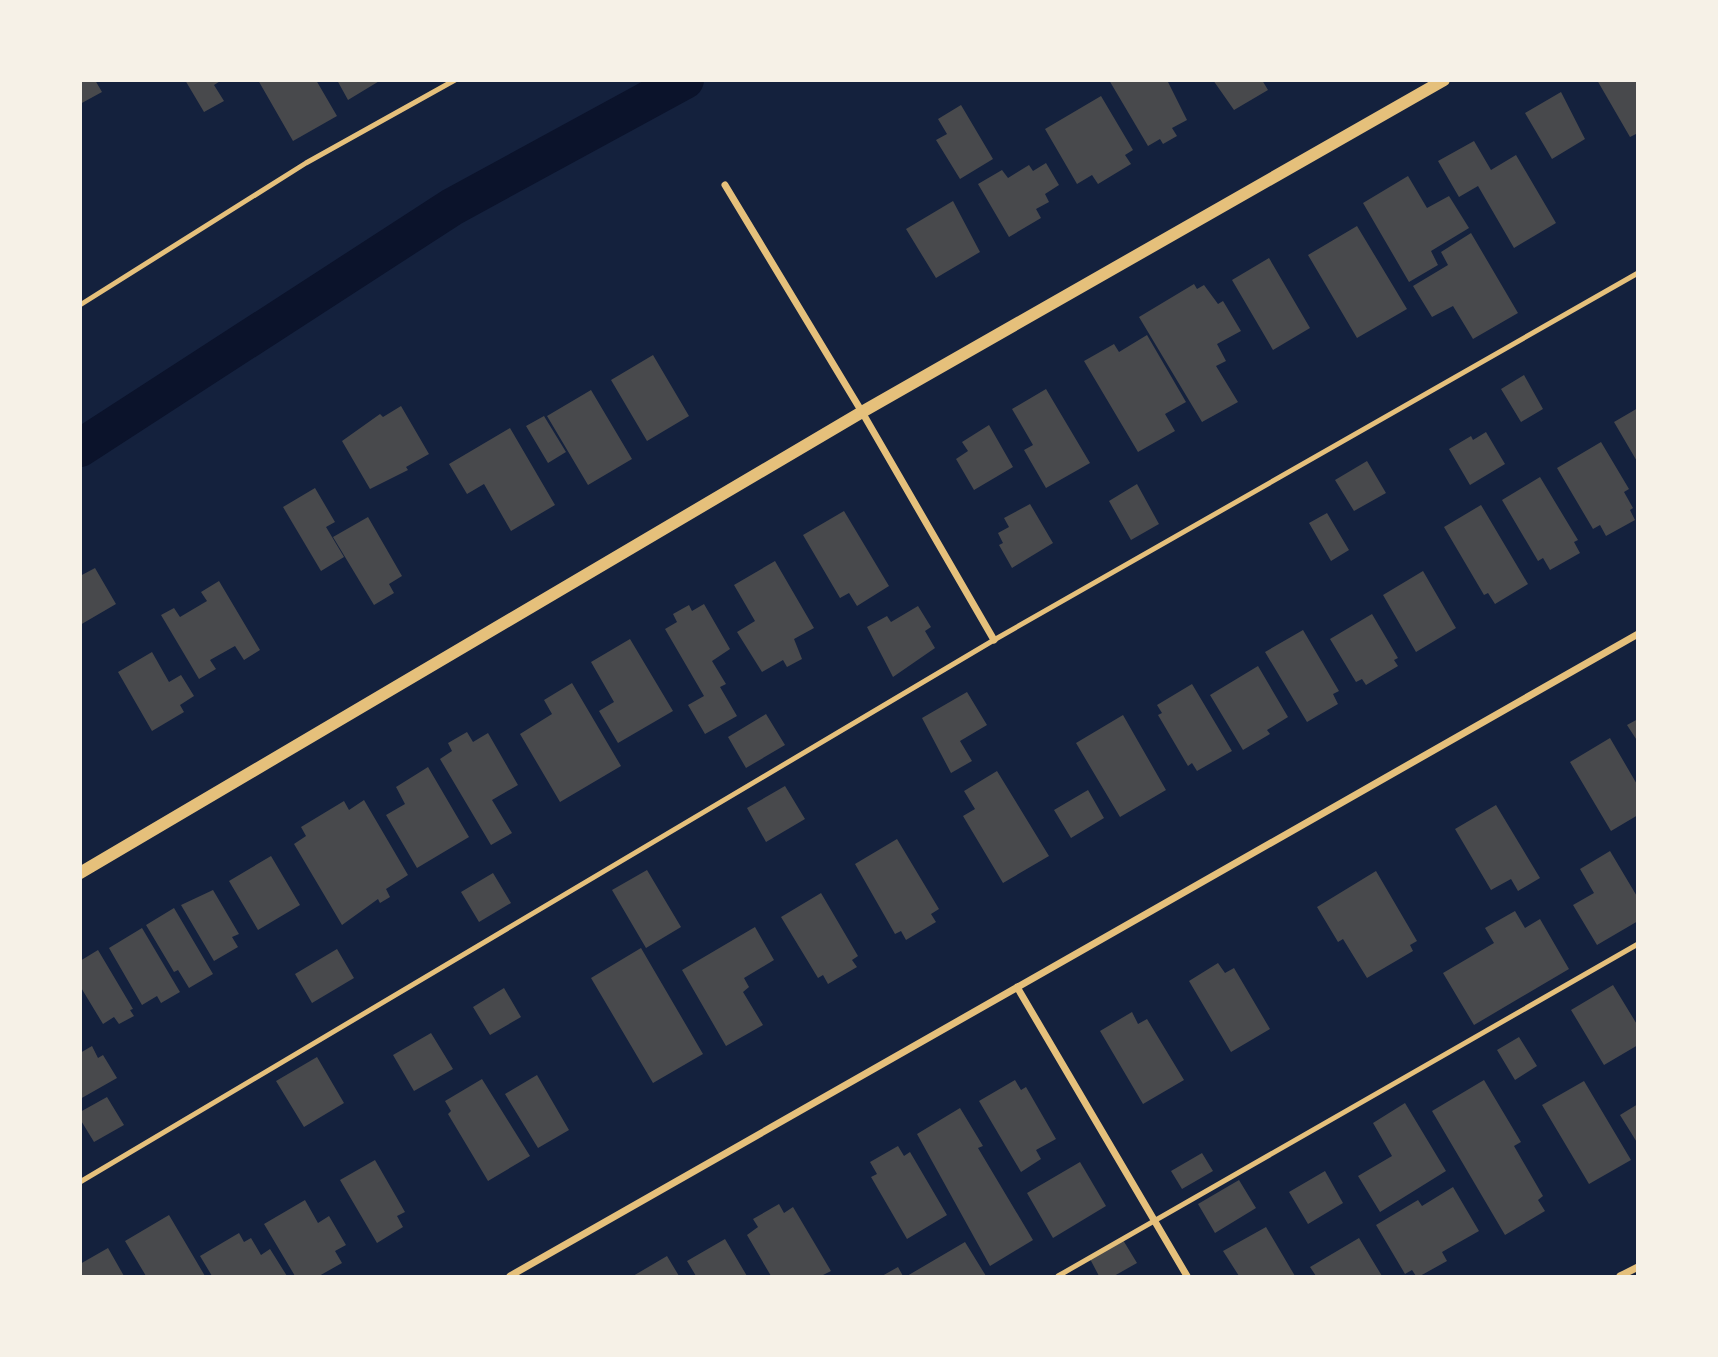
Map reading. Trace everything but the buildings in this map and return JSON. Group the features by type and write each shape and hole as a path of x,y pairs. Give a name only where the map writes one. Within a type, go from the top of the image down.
{"street":[{"path":"80,873 862,412 1444,80"},
{"path":"725,185 862,412 993,640"},
{"path":"510,1276 1637,634"},
{"path":"1017,987 1187,1276"},
{"path":"1620,1276 1637,1267"}],"lane":[{"path":"80,305 306,163 455,80"},
{"path":"80,1182 993,640 1637,273"},
{"path":"1058,1276 1637,944"}],"waterway":[{"path":"80,448 452,207 685,80"}]}
